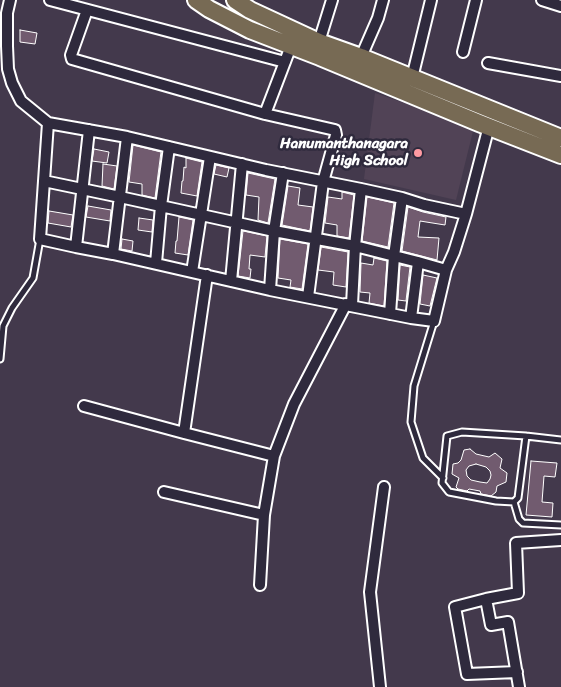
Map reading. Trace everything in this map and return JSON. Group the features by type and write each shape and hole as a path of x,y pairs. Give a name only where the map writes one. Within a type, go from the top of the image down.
{"highway":[{"path":"196,0 209,9 250,30 561,155"},
{"path":"235,0 254,5 319,42 361,57 561,138"}],"street":[{"path":"10,0 7,13 7,46 8,69 12,83 21,101 48,123 127,137 466,214"},
{"path":"50,0 285,62"},
{"path":"319,42 332,0"},
{"path":"361,57 378,18 383,0"},
{"path":"412,78 431,0"},
{"path":"463,52 476,0"},
{"path":"542,0 561,6"},
{"path":"87,10 71,55 72,59 265,114 335,130 336,135 323,182 308,297"},
{"path":"265,114 291,46"},
{"path":"488,63 561,76"},
{"path":"48,123 40,239 156,263 270,290 434,321 446,270 466,214 486,142 488,126"},
{"path":"76,247 89,130"},
{"path":"113,254 127,137"},
{"path":"156,263 169,147"},
{"path":"192,272 210,157"},
{"path":"231,281 242,164"},
{"path":"270,290 274,231 283,173"},
{"path":"44,182 274,231 355,246 446,270"},
{"path":"260,585 264,514 274,456 294,404 349,305 361,189"},
{"path":"390,314 394,256 402,198"},
{"path":"411,318 418,262"},
{"path":"184,433 207,275"},
{"path":"84,406 274,456"},
{"path":"380,687 370,592 384,487"},
{"path":"164,492 264,514"},
{"path":"517,672 468,674 455,607 486,599 518,594 516,543 561,540"},
{"path":"486,599 491,625 508,622 519,687"}],"lane":[{"path":"0,359 3,326 12,308 33,278 40,239"},
{"path":"434,321 414,386 411,422 424,458 443,478"},
{"path":"526,436 518,498 514,502 496,502 449,492 442,483 447,436 462,432 526,436 561,440"},
{"path":"514,502 519,519 524,523 561,525"}],"shaded area":[{"name":"Hanumanthanagara High School","path":"375,93 474,127 456,200 364,179"}],"building":[{"path":"20,30 37,33 35,44 20,42"},
{"path":"133,145 161,152 155,198 142,195 142,184 129,182"},
{"path":"94,149 109,152 107,163 92,161"},
{"path":"186,158 202,162 197,196 181,193"},
{"path":"103,164 117,166 114,189 102,186"},
{"path":"216,165 229,168 227,177 214,174"},
{"path":"248,173 275,179 268,223 258,220 259,197 246,195"},
{"path":"288,186 300,188 298,205 313,207 310,231 282,225"},
{"path":"342,192 354,195 349,238 337,236 337,225 325,223 328,197 342,199"},
{"path":"367,197 394,203 388,247 362,241"},
{"path":"88,206 111,210 110,221 86,217"},
{"path":"408,207 446,217 445,225 420,221 418,237 439,238 437,260 402,251"},
{"path":"49,211 73,215 71,227 48,223"},
{"path":"179,217 193,220 188,255 175,253"},
{"path":"139,218 153,220 152,232 138,230"},
{"path":"243,231 267,236 265,257 250,255 250,278 238,276"},
{"path":"122,239 133,241 132,251 121,249"},
{"path":"280,239 308,244 302,289 290,287 291,280 278,278"},
{"path":"321,247 348,252 346,287 333,285 334,272 318,270"},
{"path":"374,258 387,261 384,306 369,303 370,293 360,292 361,263 373,265"},
{"path":"400,265 410,267 406,301 398,300"},
{"path":"423,275 437,278 430,306 420,304"},
{"path":"470,449 476,454 489,457 495,453 502,459 500,468 507,473 506,482 497,486 496,492 491,496 481,494 480,491 469,489 467,491 456,487 459,478 452,474 453,464 461,460 464,450","holes":["476,464 486,467 491,475 487,483 471,480 467,476 466,470 469,466"]},
{"path":"531,461 557,463 555,477 544,476 542,502 553,503 552,517 526,515"}],"place":[{"name":"Hanumanthanagara High School","path":"418,153"}]}
